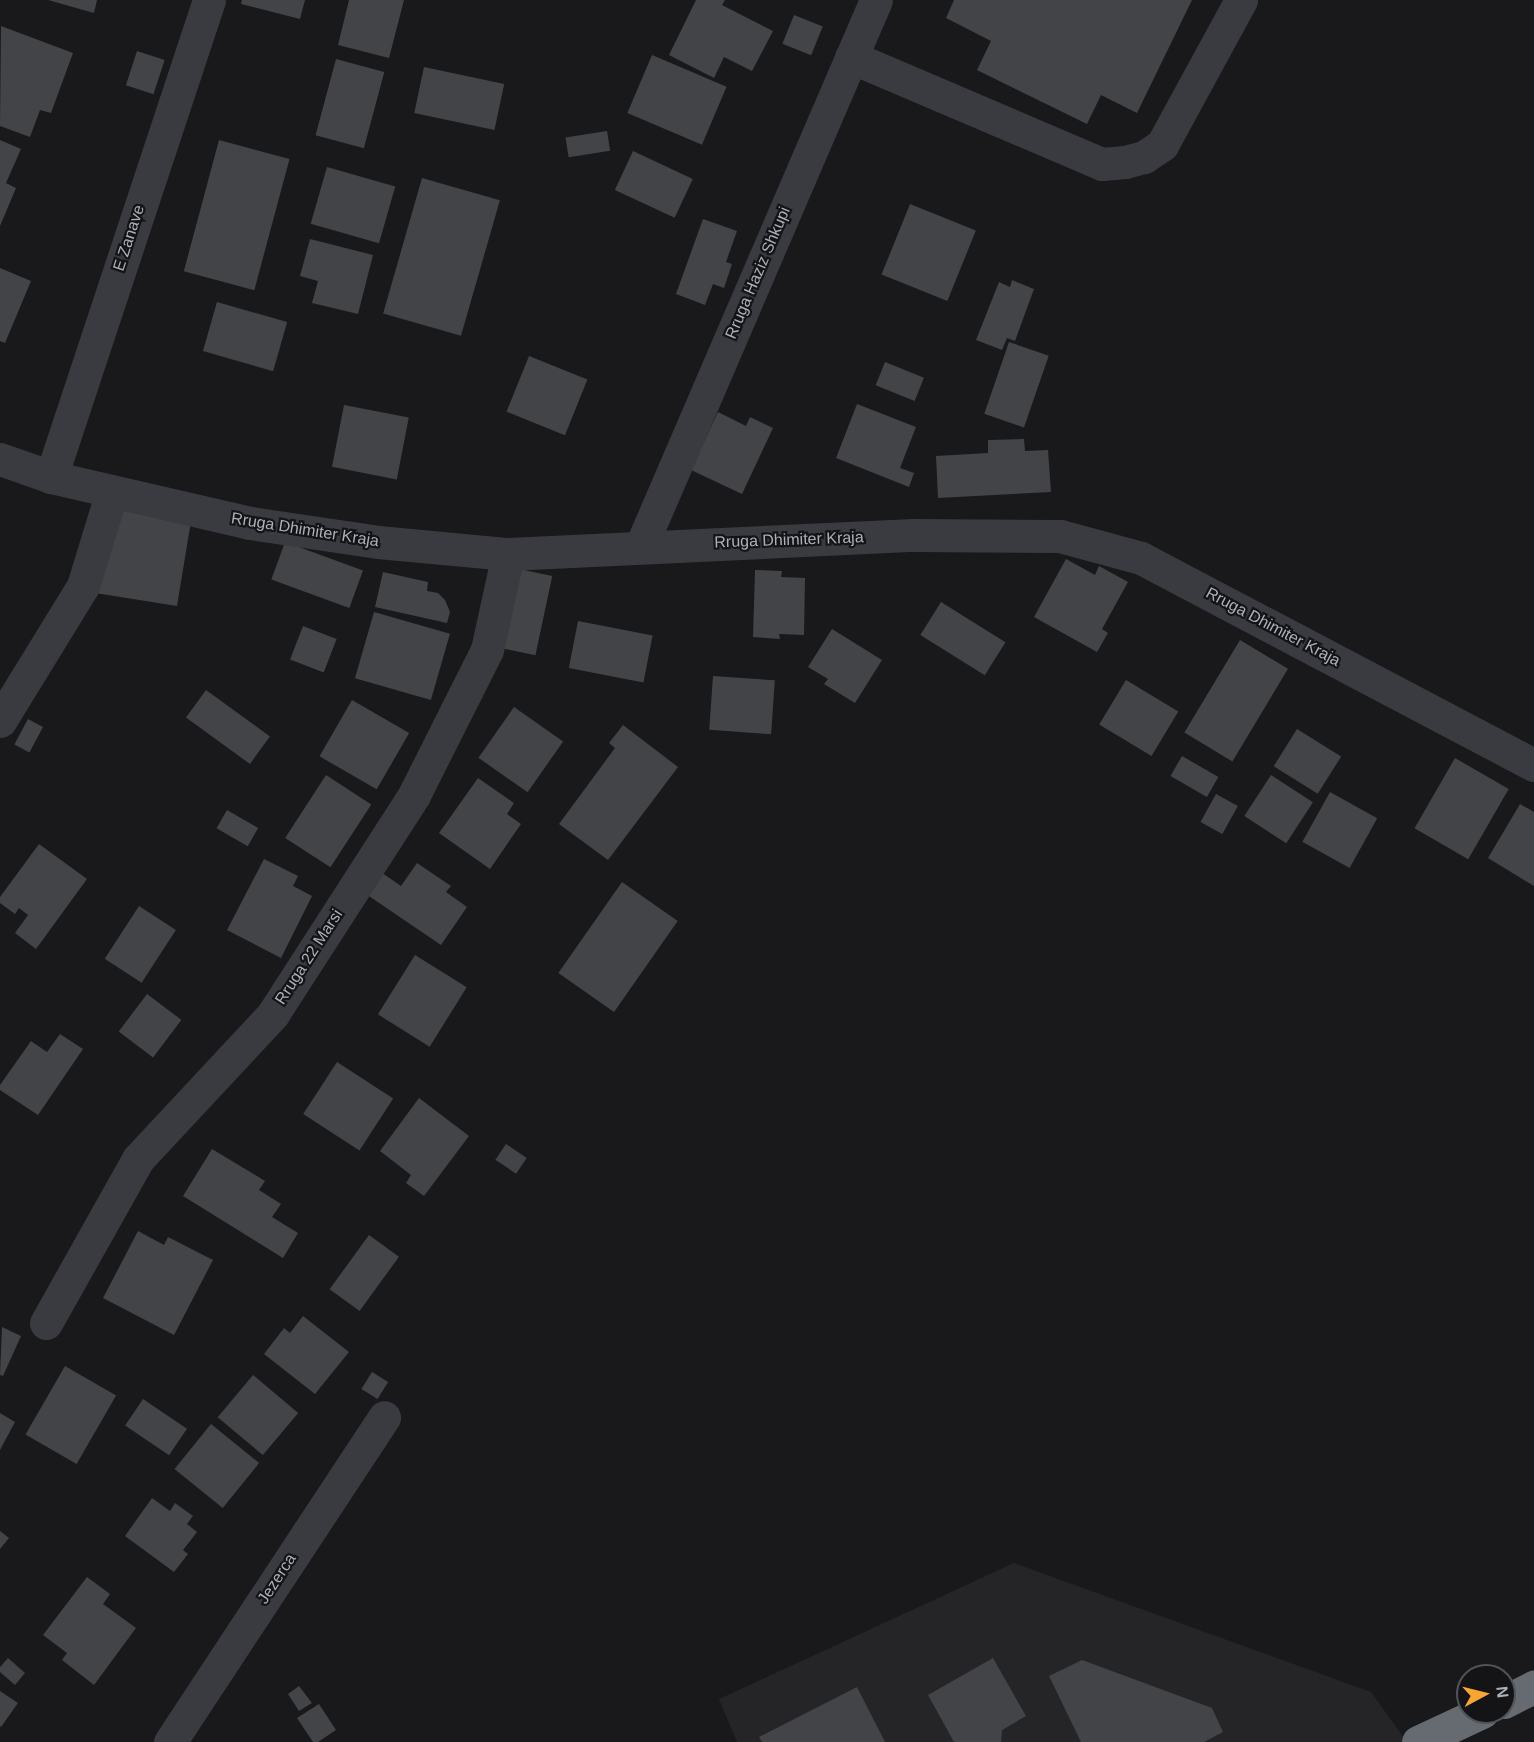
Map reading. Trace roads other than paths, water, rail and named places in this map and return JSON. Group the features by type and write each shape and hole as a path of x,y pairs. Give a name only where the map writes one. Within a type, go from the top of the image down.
{"highway":[{"path":"1516,1696 1534,1688"},
{"path":"1418,1742 1456,1724"}],"street":[{"name":"E Zanave","path":"51,477 209,0"},
{"name":"Rruga Haziz Shkupi","path":"640,546 876,0"},
{"path":"852,57 1102,164 1125,162 1144,157 1162,145 1241,0"},
{"name":"Rruga Dhimiter Kraja","path":"0,459 51,477 250,523 378,542 508,554 640,546 914,535 1060,536 1141,558 1534,765"},
{"path":"0,721 82,586 112,491"},
{"name":"Rruga 22 Marsi","path":"45,1323 138,1160 273,1014 414,795 487,650 508,554"},
{"name":"Jezerca","path":"170,1742 384,1417"}]}
